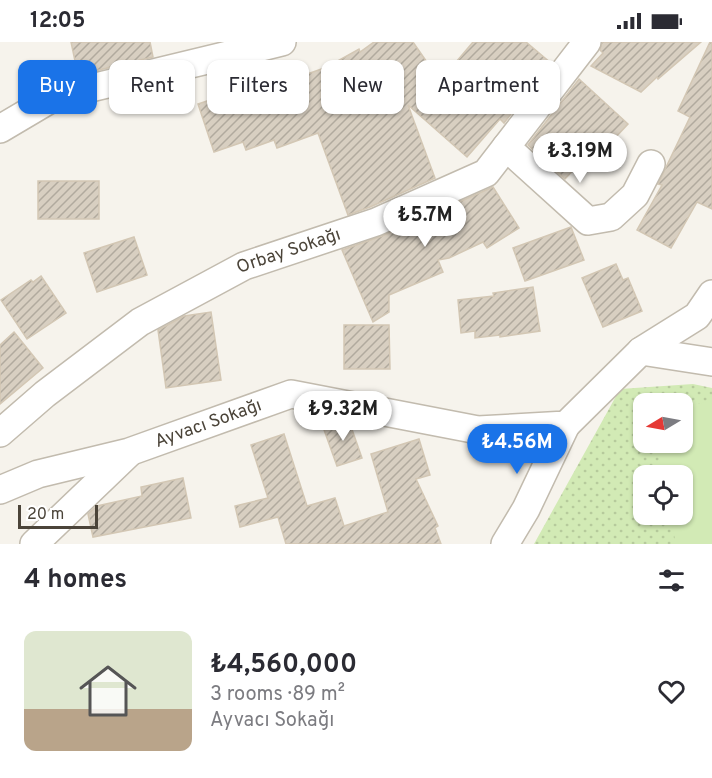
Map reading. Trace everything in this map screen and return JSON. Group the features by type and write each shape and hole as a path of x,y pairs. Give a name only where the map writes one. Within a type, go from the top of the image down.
{"street":[{"path":"0,129 49,100 282,42"},
{"name":"Orbay Sokağı","path":"0,433 45,394 140,322 244,266 376,222 486,173 586,42"},
{"path":"506,147 588,221 611,217 635,195 651,164"},
{"path":"505,544 526,509 566,425 641,351 697,316 712,294"},
{"path":"641,351 712,362"},
{"name":"Ayvacı Sokağı","path":"0,490 38,474 129,452 291,394 478,430 566,425"},
{"path":"34,544 129,452"}],"green space":[{"path":"693,384 712,388 712,544 534,544 620,389"},
{"path":"712,401 712,544 676,544 672,525 693,525 693,465 661,465 658,453 693,453 693,405"}],"building":[{"path":"71,42 150,42 153,57 140,60 109,60 109,68 97,70 97,60 75,60"},
{"path":"374,42 413,42 425,60 416,60 416,112 408,105 435,178 348,215 318,133 277,148 274,140 246,150 243,142 214,152 198,104 207,101 207,114 309,114 309,73 321,69 321,114 404,114 404,60 339,60 359,49 360,52"},
{"path":"473,42 526,42 547,60 458,60"},
{"path":"602,42 701,42 641,92 591,66 603,53 600,50"},
{"path":"712,42 712,209 697,202 671,248 637,230 662,185 658,184 690,117 678,111"},
{"path":"579,79 628,124 601,153 595,147 565,179 528,145 552,114 560,114 560,104"},
{"path":"418,114 511,114 504,123 500,119 467,157"},
{"path":"38,181 99,181 99,219 38,219"},
{"path":"493,187 519,228 487,248 483,242 449,258 438,260 443,272 389,295 389,312 373,322 342,250 382,236"},
{"path":"571,227 584,260 525,281 513,248"},
{"path":"134,237 147,275 97,292 84,253"},
{"path":"616,264 623,280 628,278 642,311 603,327 582,278"},
{"path":"41,276 66,313 27,339 1,300"},
{"path":"533,287 540,331 475,338 475,331 461,333 458,300 494,296 493,293"},
{"path":"211,312 221,380 166,388 158,330 184,316"},
{"path":"344,325 389,325 390,369 344,369"},
{"path":"14,332 43,368 0,404 0,345"},
{"path":"343,420 349,421 362,458 337,466 323,427"},
{"path":"284,434 307,506 335,498 344,526 388,512 371,454 419,439 430,475 416,479 438,526 435,528 441,544 286,544 278,517 240,527 235,506 268,498 251,445"},
{"path":"183,478 191,518 93,537 88,514 97,506 142,496 141,487"}]}
